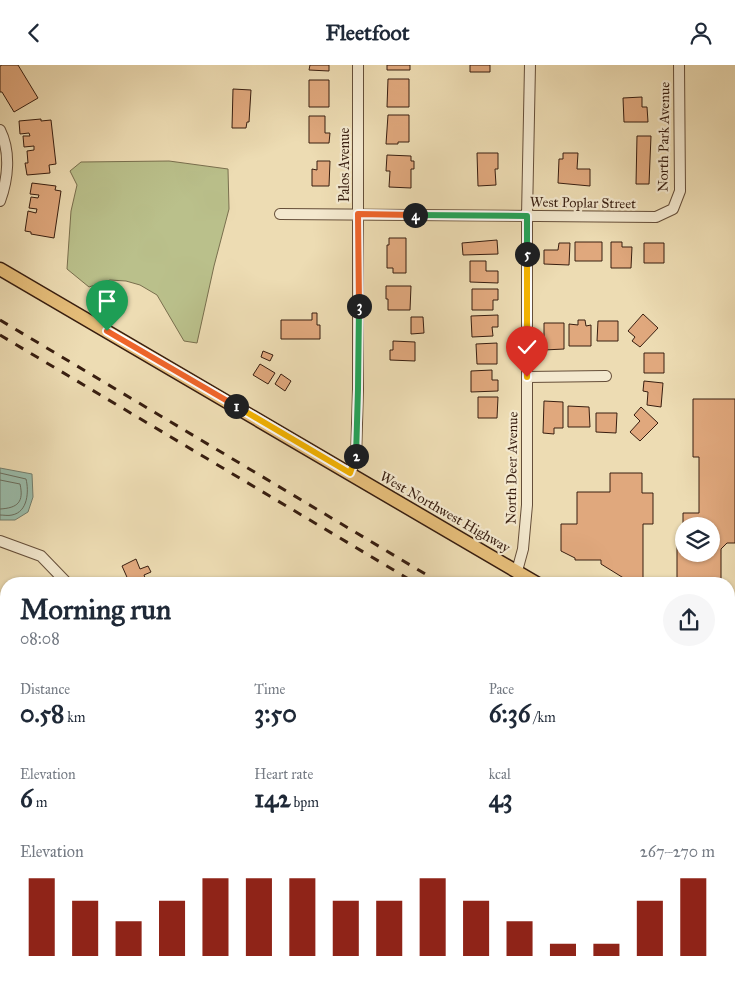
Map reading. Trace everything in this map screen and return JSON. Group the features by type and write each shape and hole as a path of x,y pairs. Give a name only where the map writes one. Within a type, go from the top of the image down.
{"main road":[{"name":"West Northwest Highway","path":"0,269 527,577"}],"street":[{"name":"Palos Avenue","path":"350,473 356,459 358,397 358,65"},
{"name":"North Deer Avenue","path":"517,571 523,549 527,505 527,216 530,65"},
{"name":"North Park Avenue","path":"673,209 680,191 679,65"},
{"path":"0,130 7,157 7,174 0,201"},
{"name":"West Poplar Street","path":"280,214 656,217 673,209"},
{"path":"527,377 606,376"},
{"path":"0,541 41,556 61,577"}],"green space":[{"path":"169,161 228,169 229,209 197,343 184,341 157,295 140,285 126,281 110,280 89,287 67,269 71,211 77,185 70,171 81,162"}],"water":[{"path":"0,468 32,474 33,497 28,512 15,520 0,520"}],"building":[{"path":"18,65 38,98 14,112 2,92 0,92 0,66"},
{"path":"310,65 329,65 329,71 309,70"},
{"path":"387,65 410,65 410,70 387,70"},
{"path":"470,65 490,65 490,72 470,72"},
{"path":"388,79 409,79 409,107 387,107"},
{"path":"309,80 329,80 329,107 309,107"},
{"path":"233,89 251,90 249,122 247,122 246,128 232,128"},
{"path":"642,97 642,107 647,107 648,122 624,122 623,98"},
{"path":"388,115 409,115 409,142 386,144"},
{"path":"309,116 325,116 325,133 330,133 329,143 309,143"},
{"path":"41,119 41,121 51,120 56,164 49,165 50,173 27,175 25,163 28,163 27,151 34,150 34,146 24,147 23,136 30,136 29,133 20,134 19,121"},
{"path":"637,136 651,136 649,184 636,184"},
{"path":"477,153 498,153 498,169 495,169 496,185 478,186"},
{"path":"563,153 578,153 577,169 590,169 590,186 558,183 559,159 563,159"},
{"path":"387,155 411,156 411,161 414,161 414,169 411,169 411,188 389,187 390,171 386,171"},
{"path":"317,161 330,161 329,186 312,186 312,169 317,170"},
{"path":"32,183 56,186 55,190 61,191 54,238 31,234 31,232 25,231 28,211 36,213 37,209 29,208 31,197 38,198 39,195 30,194"},
{"path":"389,238 406,238 406,273 393,273 393,268 387,268 387,245 389,245"},
{"path":"497,240 498,254 463,255 462,243"},
{"path":"575,242 602,242 602,261 575,261"},
{"path":"611,242 622,242 622,247 632,247 631,268 611,268"},
{"path":"559,243 570,243 569,265 544,264 544,250 558,250"},
{"path":"644,243 664,243 664,263 644,263"},
{"path":"470,261 486,261 486,271 498,271 498,283 470,282"},
{"path":"386,286 411,286 410,310 388,310"},
{"path":"472,289 498,289 498,300 493,300 493,310 472,310"},
{"path":"312,313 317,313 317,325 320,325 320,339 281,339 281,320 312,320"},
{"path":"643,314 658,328 640,347 632,341 635,337 628,331"},
{"path":"498,315 498,327 492,327 493,336 472,337 471,316"},
{"path":"411,317 423,317 424,333 411,334"},
{"path":"578,320 585,320 586,326 591,325 591,346 569,346 569,324 578,325"},
{"path":"598,321 618,321 618,341 597,341"},
{"path":"544,323 564,323 564,349 544,350"},
{"path":"393,341 415,342 415,361 390,360 390,350 393,350"},
{"path":"497,343 497,364 477,364 476,344"},
{"path":"263,351 273,355 270,361 261,357"},
{"path":"644,353 664,353 664,373 644,373"},
{"path":"260,364 275,373 268,384 253,375"},
{"path":"492,370 492,380 498,380 498,391 471,392 471,371"},
{"path":"281,374 291,381 285,391 275,384"},
{"path":"644,381 663,383 661,407 647,405 648,392 643,391"},
{"path":"478,397 498,397 497,418 478,418"},
{"path":"693,399 735,399 735,543 727,543 721,549 721,577 677,577 677,562 720,562 720,517 683,517 683,513 699,513 699,457 693,457"},
{"path":"544,401 563,402 563,428 554,428 554,434 543,433"},
{"path":"568,406 589,407 590,427 568,427"},
{"path":"641,407 658,423 640,441 630,432 640,421 634,415"},
{"path":"596,413 617,413 616,433 596,432"},
{"path":"610,473 642,473 642,493 653,493 653,524 643,524 643,577 622,577 601,564 601,560 575,560 575,558 561,551 561,524 577,524 577,492 610,492"},
{"path":"136,559 140,569 148,566 151,572 144,575 145,577 127,577 122,566"}],"railway":[{"path":"0,320 430,577"},
{"path":"0,335 405,577"}],"route":[{"path":"107,331 350,473 356,459 359,316 358,214 527,216 527,377"}]}
